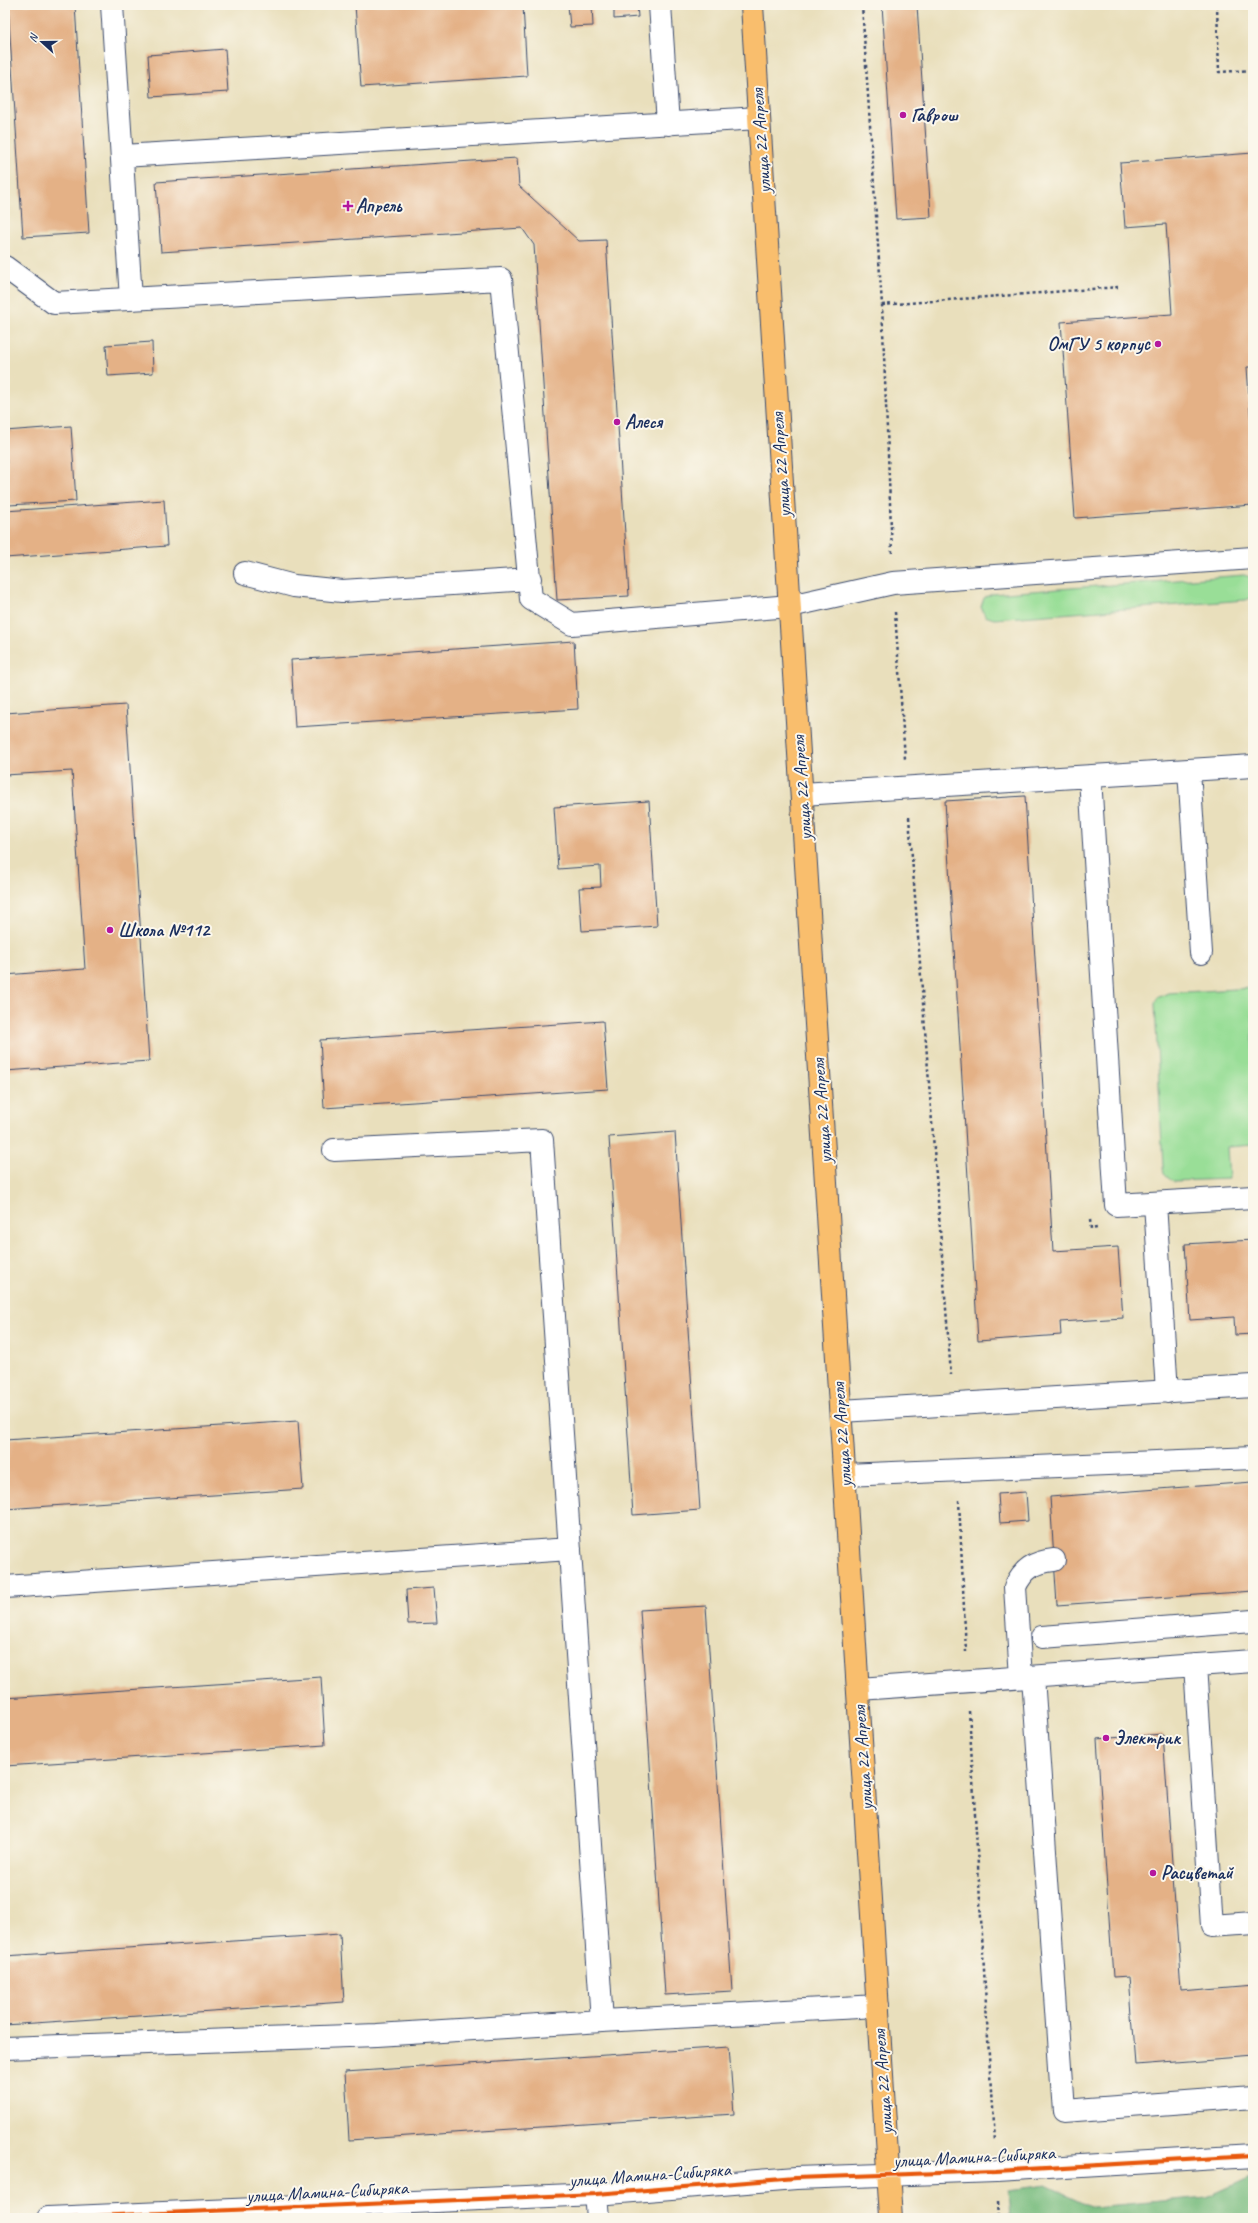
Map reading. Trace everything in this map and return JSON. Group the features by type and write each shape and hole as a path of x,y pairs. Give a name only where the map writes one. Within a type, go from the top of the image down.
{"main road":[{"name":"улица 22 Апреля","path":"752,5 892,2218"}],"street":[{"path":"112,5 132,299"},
{"path":"660,5 668,124"},
{"path":"122,156 759,118"},
{"path":"5,267 54,303 501,280 531,599 572,624 790,606 893,583 1253,558"},
{"path":"245,573 294,586 342,591 530,579"},
{"path":"802,794 1253,766"},
{"path":"1190,770 1201,953"},
{"path":"1090,777 1116,1205 1253,1197"},
{"path":"334,1150 542,1140 602,2021"},
{"path":"1155,1203 1167,1392"},
{"path":"841,1411 1253,1386"},
{"path":"845,1475 1253,1458"},
{"path":"5,1587 570,1549"},
{"path":"1054,1560 1036,1563 1026,1569 1014,1587 1027,1677 1063,2111 1253,2097"},
{"path":"1042,1636 1253,1621"},
{"path":"859,1689 1253,1661"},
{"path":"1195,1665 1212,1926 1253,1923"},
{"path":"5,2048 377,2035 878,2006"},
{"name":"улица Мамина-Сибиряка","path":"48,2218 596,2194 796,2178 996,2171 1253,2156"},
{"path":"596,2194 598,2218"}],"path":[{"path":"862,5 882,305 893,583 953,1405"},
{"path":"1217,5 1219,72 1253,70"},
{"path":"882,305 1118,287"},
{"path":"957,1470 967,1681 996,2171"}],"green space":[{"path":"1244,575 1253,578 1253,597 1246,600 994,619 985,616 981,607 984,598 992,594"},
{"path":"1253,988 1253,1145 1227,1147 1229,1179 1173,1181 1164,1173 1163,1167 1155,1004 1157,998 1168,993"},
{"path":"1251,2177 1253,2178 1253,2218 1011,2218 1009,2190 1046,2185 1093,2207 1207,2197"}],"building":[{"path":"8,5 75,5 89,233 23,237"},
{"path":"355,5 523,5 527,76 361,87"},
{"path":"568,5 592,5 593,26 570,27"},
{"path":"614,5 637,5 638,17 614,19"},
{"path":"882,5 917,5 931,217 896,219"},
{"path":"225,49 228,92 151,97 148,55"},
{"name":"ОмГУ 5 корпус","path":"1253,153 1253,367 1247,367 1253,456 1253,505 1075,518 1061,322 1172,314 1166,224 1125,227 1120,163"},
{"path":"517,158 519,186 579,241 606,240 629,596 557,600 534,245 522,228 161,252 156,182"},
{"path":"152,342 153,373 108,376 106,345"},
{"path":"71,426 76,501 9,505 5,431"},
{"path":"164,500 167,546 5,558 5,511"},
{"path":"574,641 578,709 295,727 291,660"},
{"path":"126,705 149,1061 5,1071 5,975 85,969 72,771 5,775 5,713"},
{"path":"1025,796 1053,1251 1118,1247 1123,1318 1060,1322 1061,1335 978,1341 945,801"},
{"path":"649,801 657,926 582,931 579,888 601,887 600,866 558,869 554,807"},
{"path":"603,1021 608,1089 324,1108 320,1040"},
{"path":"675,1132 700,1510 633,1515 609,1137"},
{"path":"1253,1240 1253,1334 1235,1335 1234,1317 1190,1320 1185,1244"},
{"path":"298,1421 303,1489 5,1509 5,1440"},
{"path":"1253,1482 1253,1591 1057,1605 1050,1497"},
{"path":"1026,1492 1028,1521 1000,1523 998,1494"},
{"path":"434,1588 437,1623 408,1624 406,1590"},
{"path":"706,1606 732,1991 665,1995 640,1610"},
{"path":"321,1677 325,1745 5,1766 5,1698"},
{"path":"1163,1734 1181,1990 1253,1984 1253,2056 1136,2065 1129,1976 1113,1977 1097,1739"},
{"path":"340,1934 344,2002 5,2025 5,1956"},
{"path":"729,2047 734,2114 349,2140 345,2072"}],"cycle path":[{"path":"48,2218 596,2194 796,2178 996,2171 1253,2156"}],"place":[{"name":"Гаврош","path":"903,115"},
{"name":"Апрель","path":"348,206"},
{"name":"ОмГУ 5 корпус","path":"1158,344"},
{"name":"Алеся","path":"617,422"},
{"name":"Школа №112","path":"110,930"},
{"name":"Электрик","path":"1106,1738"},
{"name":"Расцветай","path":"1153,1873"}]}
